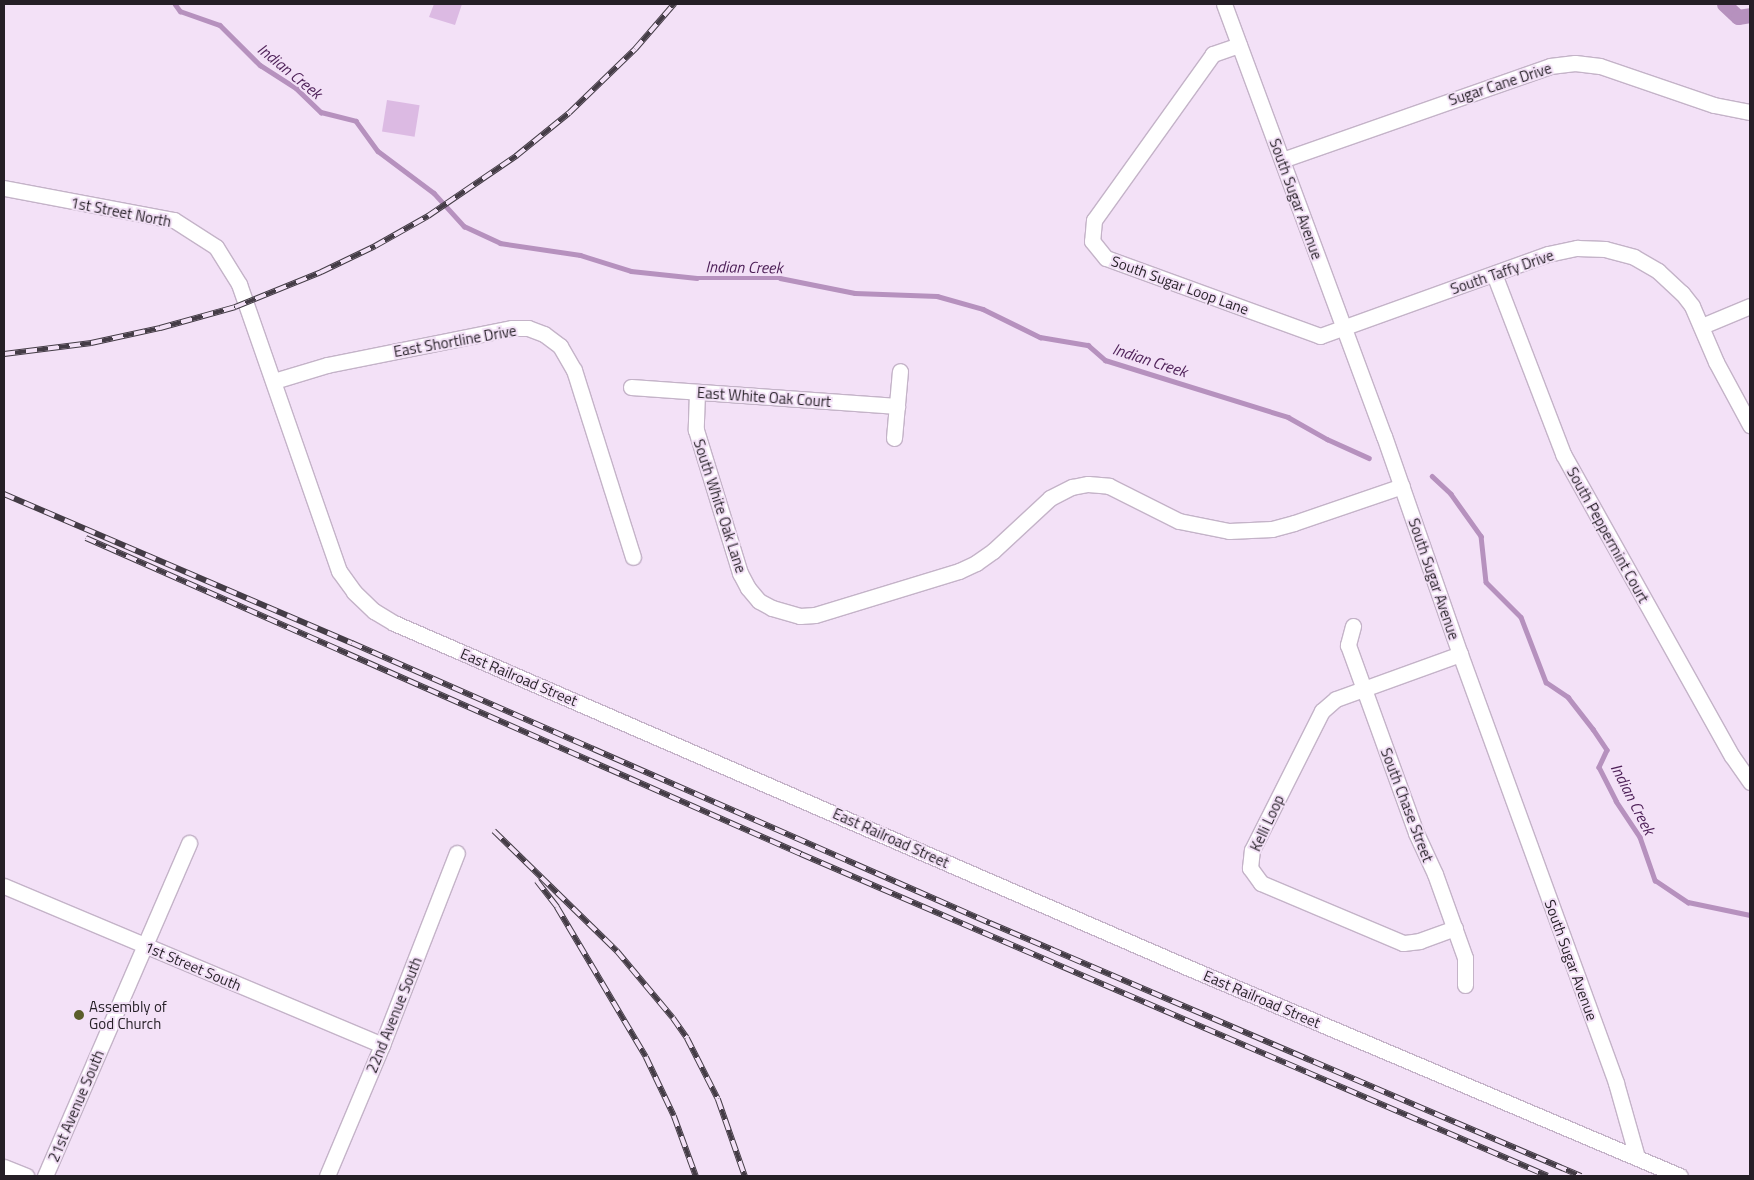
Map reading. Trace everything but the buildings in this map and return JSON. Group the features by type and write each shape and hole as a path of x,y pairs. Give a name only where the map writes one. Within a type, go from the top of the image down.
{"street":[{"name":"South Sugar Avenue","path":"1224,4 1402,486 1460,654 1616,1083 1637,1157"},
{"name":"South Sugar Loop Lane","path":"1239,44 1214,54 1094,220 1092,241 1106,258 1320,336 1344,328"},
{"name":"Sugar Cane Drive","path":"1282,160 1550,66 1575,64 1600,66 1714,105 1750,112"},
{"name":"1st Street North","path":"4,188 174,220 216,247 239,284 261,343"},
{"name":"South Taffy Drive","path":"1344,328 1548,254 1577,248 1605,249 1634,257 1658,271 1682,293 1692,306 1716,362 1750,425"},
{"name":"South Peppermint Court","path":"1494,274 1563,454 1732,756 1750,782"},
{"path":"1702,326 1750,306"},
{"name":"East Shortline Drive","path":"274,381 327,365 512,328 528,328 544,334 560,346 574,370 633,557"},
{"name":"East Railroad Street","path":"261,343 313,500 339,571 354,592 374,611 394,623 1189,968 1680,1176"},
{"path":"894,438 900,371"},
{"name":"East White Oak Court","path":"631,387 897,406"},
{"name":"South White Oak Lane","path":"697,392 696,430 740,573 748,588 759,601 772,608 800,616 815,614 959,571 993,551 1050,498 1072,487 1088,484 1109,486 1179,521 1230,531 1272,529 1402,486"},
{"name":"South Chase Street","path":"1353,626 1348,645 1416,833 1455,928 1465,958 1464,985"},
{"name":"Kelli Loop","path":"1455,928 1420,941 1403,943 1261,883 1250,868 1252,850 1322,711 1336,699 1460,654"},
{"name":"21st Avenue South","path":"46,1176 189,843"},
{"name":"22nd Avenue South","path":"327,1176 382,1045 457,853"},
{"name":"1st Street South","path":"4,886 382,1045"},
{"path":"4,1167 26,1176"}],"shaded area":[{"path":"434,4 462,4 455,25 429,17"},
{"path":"387,100 420,105 415,137 382,132"}],"waterway":[{"name":"Indian Creek","path":"175,4 180,11 220,25 260,65 296,88 321,112 356,121 378,151 434,193 464,226 500,243 580,255 631,271 697,278 780,278 855,293 937,296 983,309 1040,337 1088,345 1105,360 1288,417 1327,439 1369,458"},
{"path":"1724,4 1738,17 1750,15"},
{"name":"Indian Creek","path":"1432,476 1451,494 1481,536 1486,582 1521,617 1546,682 1568,697 1607,750 1599,767 1616,801 1640,837 1655,880 1688,902 1750,915"}],"railway":[{"path":"4,354 91,343 160,328 235,307 321,272 375,246 428,216 516,156 569,113 635,49 674,4"},
{"path":"4,494 352,643 990,923 1581,1176"},
{"path":"86,538 801,854 1548,1176"},
{"path":"494,831 617,951 673,1018 687,1038 718,1099 745,1176"},
{"path":"537,881 557,907 646,1057 674,1116 696,1176"}],"place":[{"name":"Assembly of God Church","path":"79,1015"}]}
